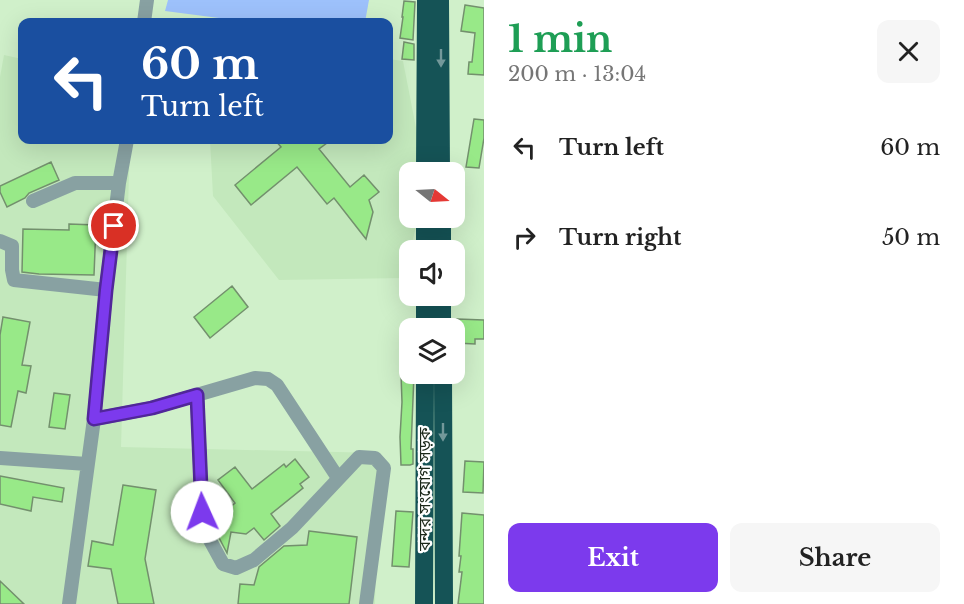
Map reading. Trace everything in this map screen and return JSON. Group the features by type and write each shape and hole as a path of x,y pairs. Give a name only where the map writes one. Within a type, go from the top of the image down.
{"highway":[{"path":"425,162 426,0"},
{"path":"440,0 441,162"},
{"name":"বন্দর সংযোগ সড়ক","path":"424,604 425,384"},
{"name":"বন্দর সংযোগ সড়ক","path":"443,384 444,604"}],"lane":[{"path":"145,18 147,0"},
{"path":"69,604 94,419 119,183 126,144"},
{"path":"33,201 75,183 119,183"},
{"path":"0,241 12,246 14,280 106,290"},
{"path":"94,419 152,408 255,378 268,379 277,385 339,478"},
{"path":"197,395 202,512 206,533 224,564 236,568 255,560 292,528 359,458 375,458 384,468 366,604"},
{"path":"0,459 87,464"}],"shaded area":[{"path":"4,55 18,58 18,144 130,144 121,447 379,453 375,604 0,604 0,77"},
{"path":"393,60 403,61 418,138 417,162 399,162 399,228 416,228 413,240 399,240 399,278 279,280 213,196 210,144 393,144"}],"water":[{"path":"168,0 369,0 366,18 219,18 165,11"}],"building":[{"path":"404,1 415,2 413,40 400,38"},
{"path":"465,5 484,8 484,75 468,74 469,62 472,62 475,33 461,31"},
{"path":"404,42 414,44 414,60 402,59"},
{"path":"474,119 484,120 484,138 479,168 466,167"},
{"path":"278,144 326,144 319,149 350,187 364,175 379,192 369,200 373,212 366,239 334,198 327,204 297,167 251,205 235,185 281,147"},
{"path":"51,162 59,180 29,193 25,198 7,207 0,192 0,186"},
{"path":"69,224 96,225 94,275 22,272 23,229 69,230"},
{"path":"232,286 248,307 210,338 194,317"},
{"path":"3,317 30,322 22,365 31,366 26,393 18,391 11,427 0,425 0,335"},
{"path":"465,319 484,320 484,339 475,339 475,344 465,343"},
{"path":"401,384 414,384 411,449 413,449 413,464 410,465 401,465"},
{"path":"54,393 70,395 65,429 49,427"},
{"path":"295,459 309,477 300,484 303,488 271,514 280,526 264,540 254,528 246,534 231,532 227,553 213,521 235,503 218,480 235,467 252,489 284,464 286,467"},
{"path":"465,461 484,462 483,493 463,492"},
{"path":"0,476 64,488 62,502 33,497 31,511 0,504"},
{"path":"123,485 156,490 145,559 154,604 118,604 111,569 88,566 92,541 113,545"},
{"path":"396,511 413,512 409,567 392,566"},
{"path":"462,513 484,515 484,604 458,604 462,572 459,572 461,556 459,556"},
{"path":"309,531 357,537 349,604 238,604 240,584 254,585 259,567 284,546 307,545"},
{"path":"0,581 24,604 0,604"}],"route":[{"path":"114,226 94,419 152,408 197,395 202,512"}]}
